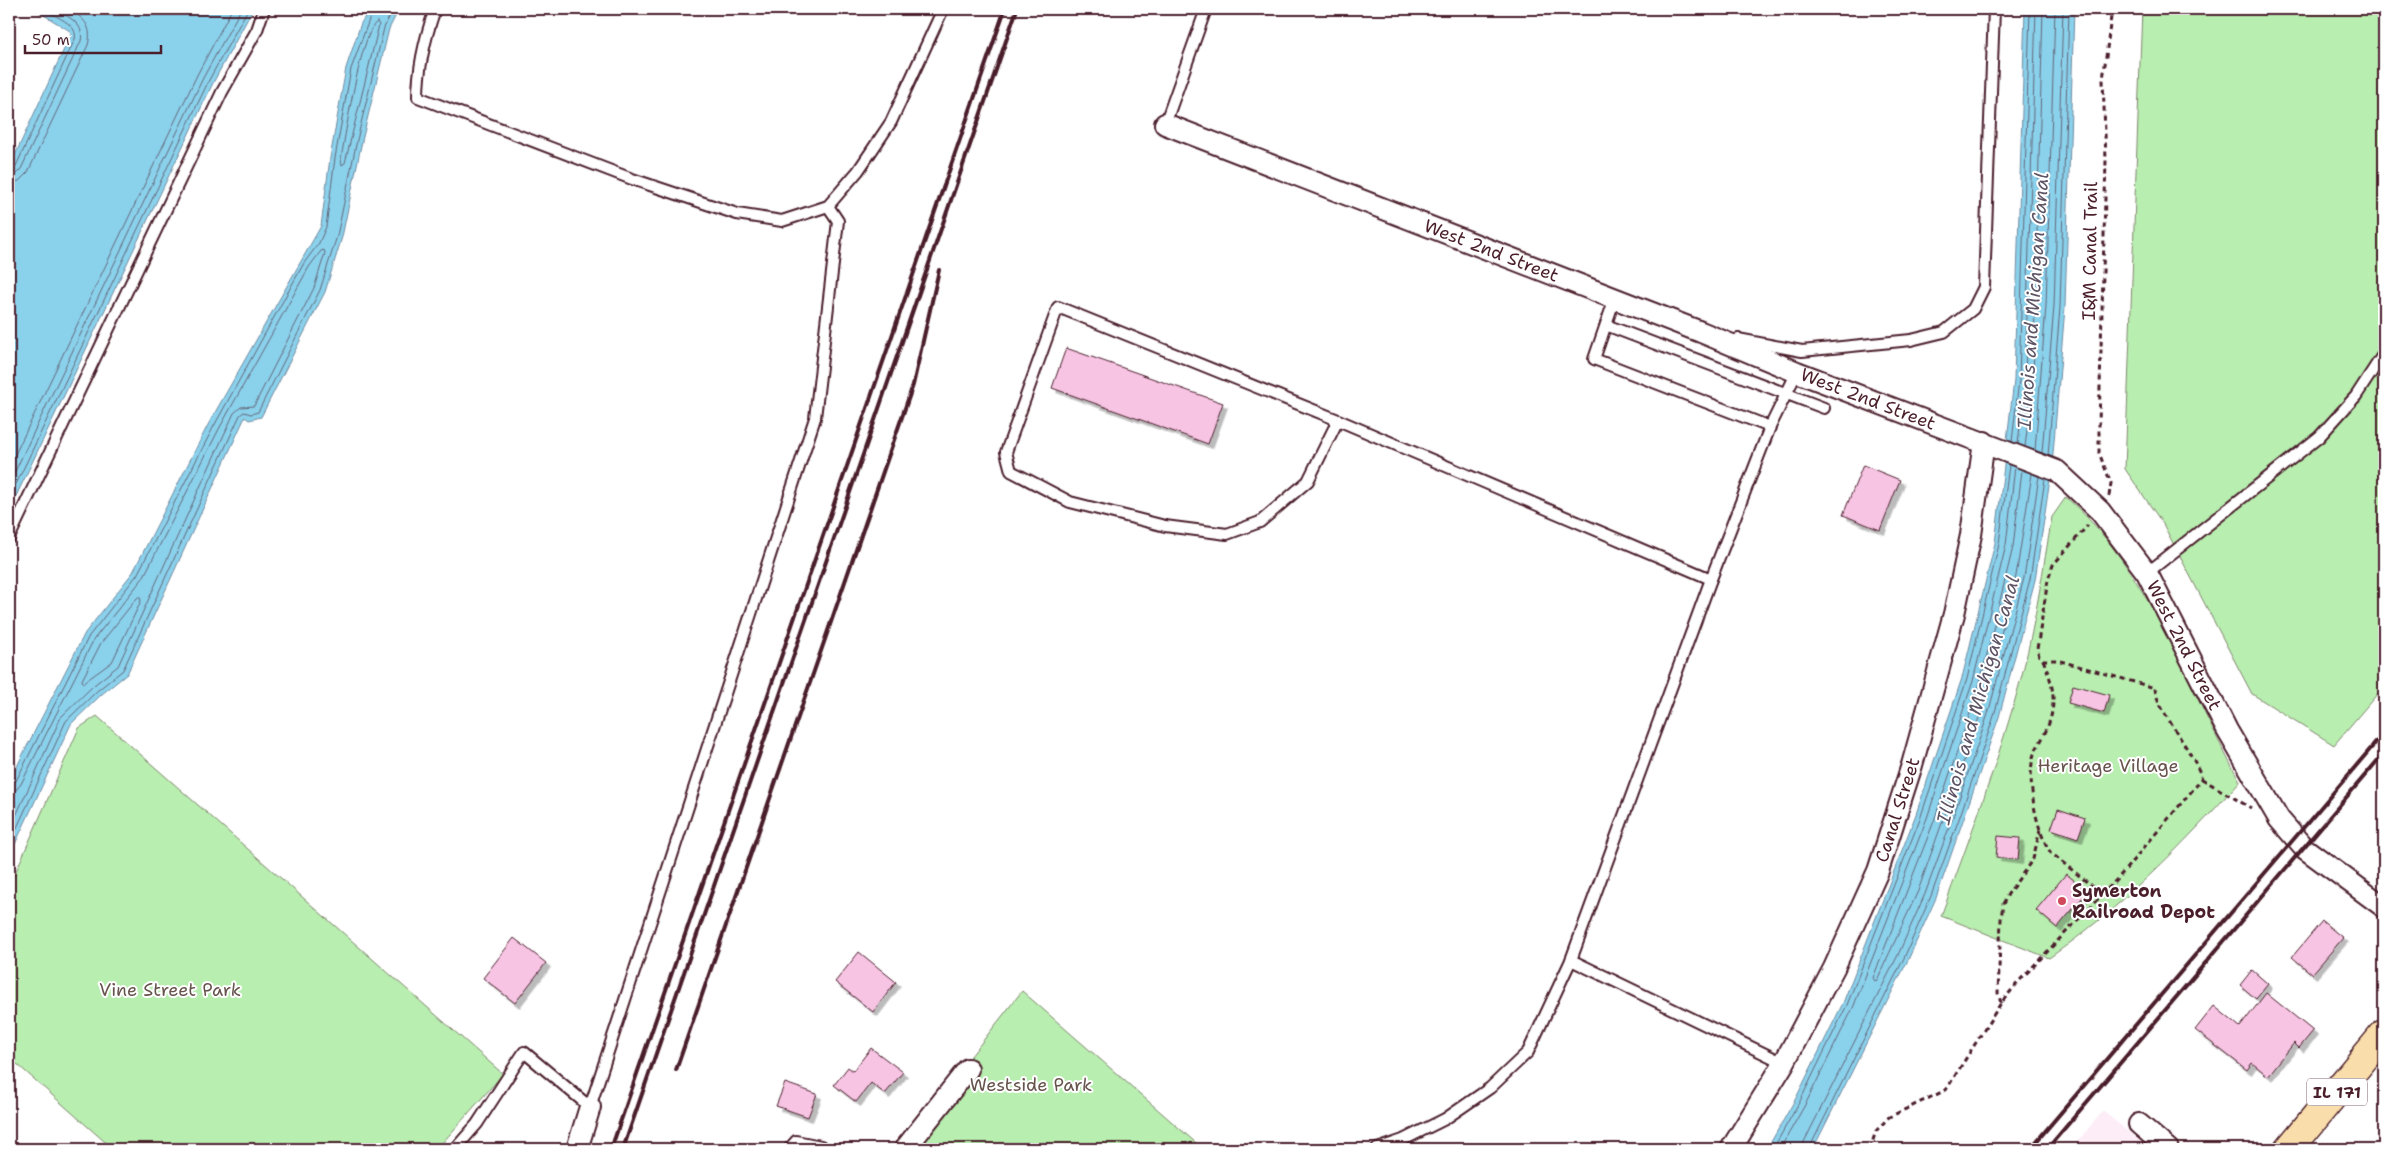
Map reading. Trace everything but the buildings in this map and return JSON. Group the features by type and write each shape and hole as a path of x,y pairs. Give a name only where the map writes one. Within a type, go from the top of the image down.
{"main road":[{"name":"IL 171","path":"2289,1149 2384,1034"}],"street":[{"name":"West 2nd Street","path":"1165,124 1702,332 1797,372 2057,471 2100,511 2147,573 2227,730 2279,819 2304,848 2384,907"},
{"name":"Canal Street","path":"1732,1149 1784,1063 1834,968 1881,863 1912,765 1954,614 1971,535 1984,442"},
{"path":"905,1149 968,1068"},
{"path":"577,1149 590,1107"},
{"path":"2140,1124 2168,1149"}],"lane":[{"path":"9,538 222,92 257,30 264,9"},
{"path":"435,9 426,35 420,66 418,97 632,179 737,214 782,221 828,206 858,171 891,122 944,9"},
{"path":"1165,124 1206,9"},
{"path":"1702,332 1802,351 1911,340 1944,332 1973,309 1984,287 1994,9"},
{"path":"455,1149 477,1124 524,1052 590,1107 815,418 838,221 828,206"},
{"path":"1615,298 1594,359 1770,427"},
{"path":"1338,420 1308,481 1260,522 1227,534 1165,526 1070,502 1011,471 1006,452 1058,307 1338,420 1711,579"},
{"path":"1606,325 1824,408"},
{"path":"2147,573 2319,437 2356,396 2384,353"},
{"path":"1377,1149 1403,1140 1445,1119 1490,1088 1528,1052 1571,960 1711,579 1770,427 1797,372"},
{"path":"1571,960 1784,1063"},
{"path":"789,1149 796,1141 821,1146 824,1149"}],"path":[{"name":"I&M Canal Trail","path":"2110,493 2111,483 2099,453 2099,425 2106,160 2103,80 2112,9"},
{"path":"2086,528 2053,565 2048,580 2037,649 2050,674 2054,706 2052,716 2035,752 2031,767 2031,789 2045,845 2051,853 2102,894"},
{"path":"2043,660 2057,660 2155,688 2157,699 2191,754 2202,779 2257,811 2266,823 2279,819"},
{"path":"1870,1149 1876,1131 1889,1117 1946,1090 2001,1003 2051,945 2126,870 2202,779"},
{"path":"2001,1003 1998,993 2000,919 2003,904 2033,859 2040,827"}],"shaded area":[{"path":"2103,1111 2149,1149 2071,1149"}],"green space":[{"path":"2142,9 2384,9 2384,686 2334,745 2252,694 2163,524 2125,469"},
{"name":"Heritage Village","path":"2066,497 2096,527 2121,559 2144,594 2240,781 2150,875 2076,939 2049,958 1941,916 2005,733 2032,633 2052,517"},
{"name":"Vine Street Park","path":"97,716 503,1074 437,1149 113,1149 9,1057 9,887 79,728"},
{"name":"Westside Park","path":"1022,991 1203,1149 898,1149"}],"water":[{"path":"34,9 253,9 213,83 9,511 9,168 71,34 70,31"},
{"path":"370,9 399,9 389,29 362,141 342,237 325,292 261,417 249,420 245,417 127,674 102,694 71,724 9,857 9,784 22,756 85,633 133,572 209,423 321,226 330,158 346,68 361,23"},
{"name":"Illinois and Michigan Canal","path":"2025,9 2074,9 2065,307 2052,466 2035,580 1999,717 1936,898 1908,960 1813,1149 1767,1149 1796,1098 1843,1003 1916,814 1962,678 1995,543 2014,380"}],"railway":[{"path":"611,1149 1005,9"},
{"path":"623,1149 1017,9"},
{"path":"676,1070 913,385 939,270"},
{"path":"2030,1149 2384,733"},
{"path":"2047,1149 2384,753"}],"place":[{"name":"Symerton Railroad Depot","path":"2062,901"}]}
